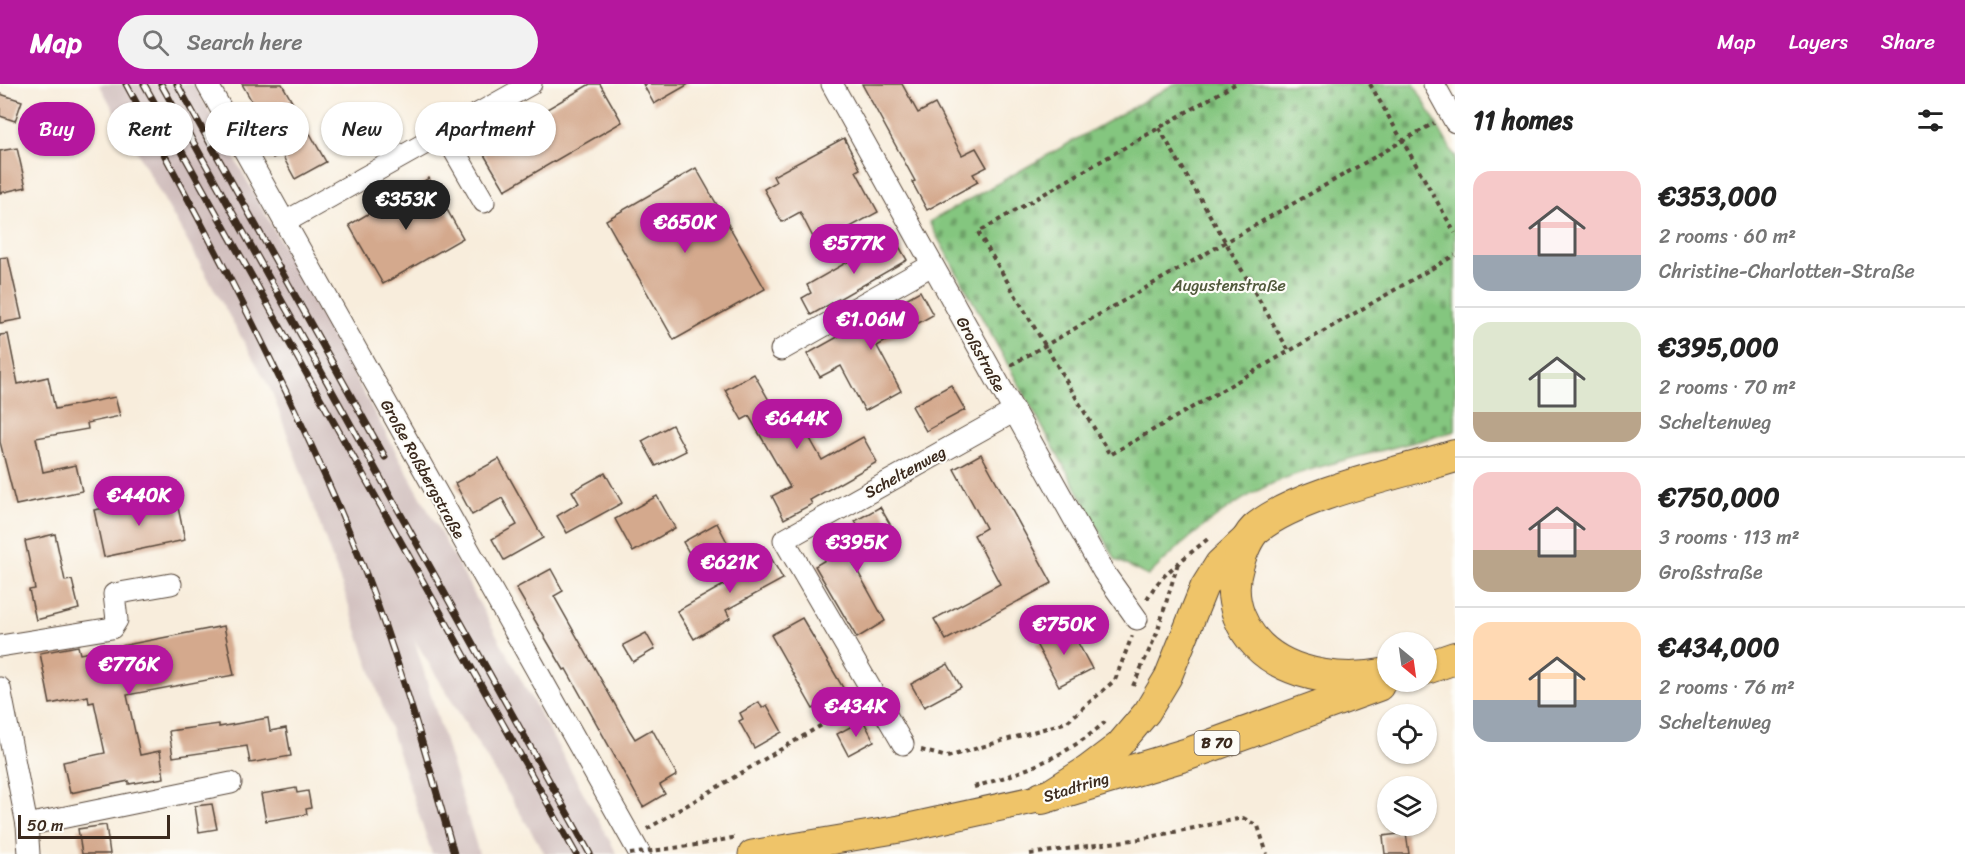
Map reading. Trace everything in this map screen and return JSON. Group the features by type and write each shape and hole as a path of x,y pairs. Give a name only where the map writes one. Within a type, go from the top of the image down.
{"highway":[{"name":"B 70","path":"1256,528 1306,501 1455,456"},
{"path":"1256,528 1240,558 1233,581 1237,610 1247,635 1262,652 1292,667 1335,678 1377,675"},
{"path":"1437,663 1455,657"},
{"name":"Stadtring","path":"1042,798 1188,754 1377,686"}],"main road":[{"name":"B 70","path":"1042,798 1086,771 1119,745 1147,712 1168,677 1204,587 1219,563 1256,528"},
{"name":"Stadtring","path":"750,845 900,829 1042,798"}],"street":[{"name":"Große Roßbergstraße","path":"207,84 634,849"},
{"path":"499,102 531,84"},
{"name":"Großstraße","path":"832,84 1103,571 1137,619"},
{"path":"1434,84 1453,118"},
{"path":"285,222 415,149"},
{"path":"457,156 484,202"},
{"path":"781,350 932,265"},
{"name":"Scheltenweg","path":"903,744 784,540 1013,412"},
{"path":"0,646 112,628 117,620 114,594 171,584"},
{"path":"0,688 27,825 29,854"},
{"path":"27,825 231,783"}],"path":[{"path":"1235,84 978,232 1110,455 1455,255"},
{"path":"1370,84 1455,233"},
{"path":"993,375 1402,141 1453,118"},
{"path":"1159,128 1289,351"},
{"path":"1132,689 1157,633 1178,562"},
{"path":"903,744 947,757 1067,722 1115,680 1137,619"},
{"path":"634,849 873,695"},
{"path":"970,788 1027,771 1079,743 1112,715"},
{"path":"1030,854 1140,839 1243,818 1258,826 1267,854"},
{"path":"634,849 703,844 750,845"}],"shaded area":[{"path":"99,84 194,84 205,104 205,156 234,156 617,854 545,854 414,639 479,854 432,854 344,591 272,392 139,156 193,156 193,102 109,102"}],"green space":[{"name":"Augustenstraße","path":"1174,84 1414,84 1455,157 1455,431 1331,464 1271,484 1214,518 1148,576 1116,560 929,222"}],"building":[{"path":"242,84 282,84 292,102 252,102"},
{"path":"590,84 600,84 622,122 505,190 485,156 556,156 556,104"},
{"path":"643,84 689,84 654,104"},
{"path":"862,84 902,84 918,113 935,104 962,155 976,148 987,167 973,174 978,182 927,210 912,182 915,181"},
{"path":"0,94 22,101 18,102 15,121 0,116"},
{"path":"309,132 326,162 295,179 283,156 309,156"},
{"path":"844,138 860,169 856,171 878,212 817,245 800,212 782,222 764,189 776,182 773,176"},
{"path":"17,148 26,187 0,193 0,151"},
{"path":"696,168 765,289 674,340 606,220"},
{"path":"429,178 463,238 383,284 349,225"},
{"path":"893,236 907,260 811,315 802,298 811,293 807,285"},
{"path":"8,257 22,319 0,323 0,258"},
{"path":"920,291 933,315 877,346 901,391 865,411 841,366 820,377 807,354"},
{"path":"8,334 18,384 48,377 55,409 115,397 120,416 87,423 88,429 36,438 43,472 76,465 82,491 16,505 0,442 0,335"},
{"path":"754,374 782,423 791,417 794,422 799,419 822,460 863,437 877,462 810,500 812,504 784,519 772,496 790,487 749,416 742,420 725,390"},
{"path":"951,385 965,410 926,431 912,406"},
{"path":"672,425 686,451 656,466 642,441"},
{"path":"981,454 1052,583 946,640 934,619 1000,584 974,535 986,528 954,469"},
{"path":"499,459 543,538 504,560 492,539 517,525 502,498 472,515 455,483"},
{"path":"605,473 622,503 567,533 557,516 579,503 572,491"},
{"path":"657,496 675,528 633,552 615,519"},
{"path":"176,498 185,540 104,557 94,510 133,502 134,507"},
{"path":"880,507 897,536 852,561 885,621 857,638 815,566 864,537 855,521"},
{"path":"717,523 728,544 695,563 683,542"},
{"path":"55,534 65,581 72,580 79,609 36,620 29,590 35,589 25,541"},
{"path":"766,549 783,579 726,610 730,618 694,639 677,611 736,578 731,569"},
{"path":"551,569 563,591 554,596 630,731 635,739 652,729 677,775 660,785 665,794 643,807 566,669 564,670 516,588"},
{"path":"802,618 845,691 813,709 771,635"},
{"path":"224,626 234,675 127,695 140,755 160,751 164,778 129,784 129,781 70,793 63,762 105,753 94,702 89,703 88,696 50,704 40,653 78,646 80,654"},
{"path":"1069,626 1092,669 1059,686 1036,644"},
{"path":"646,633 655,649 633,662 623,645"},
{"path":"948,664 961,687 924,707 911,684"},
{"path":"759,702 762,708 767,705 782,732 754,748 739,721 743,719 740,713"},
{"path":"268,718 270,731 286,728 291,756 250,763 247,746 173,757 169,731 219,724 219,727"},
{"path":"863,720 874,741 848,755 837,734"},
{"path":"296,788 297,793 308,791 311,808 306,809 307,814 266,821 261,794"},
{"path":"212,804 217,829 199,832 195,806"},
{"path":"106,825 110,854 82,854 78,829"},
{"path":"1383,836 1406,836 1409,854 1385,854"}],"railway":[{"path":"126,84 236,290 288,395 336,501 387,631 454,854"},
{"path":"144,84 576,854"},
{"path":"161,84 590,854"},
{"path":"177,84 385,457"}]}
